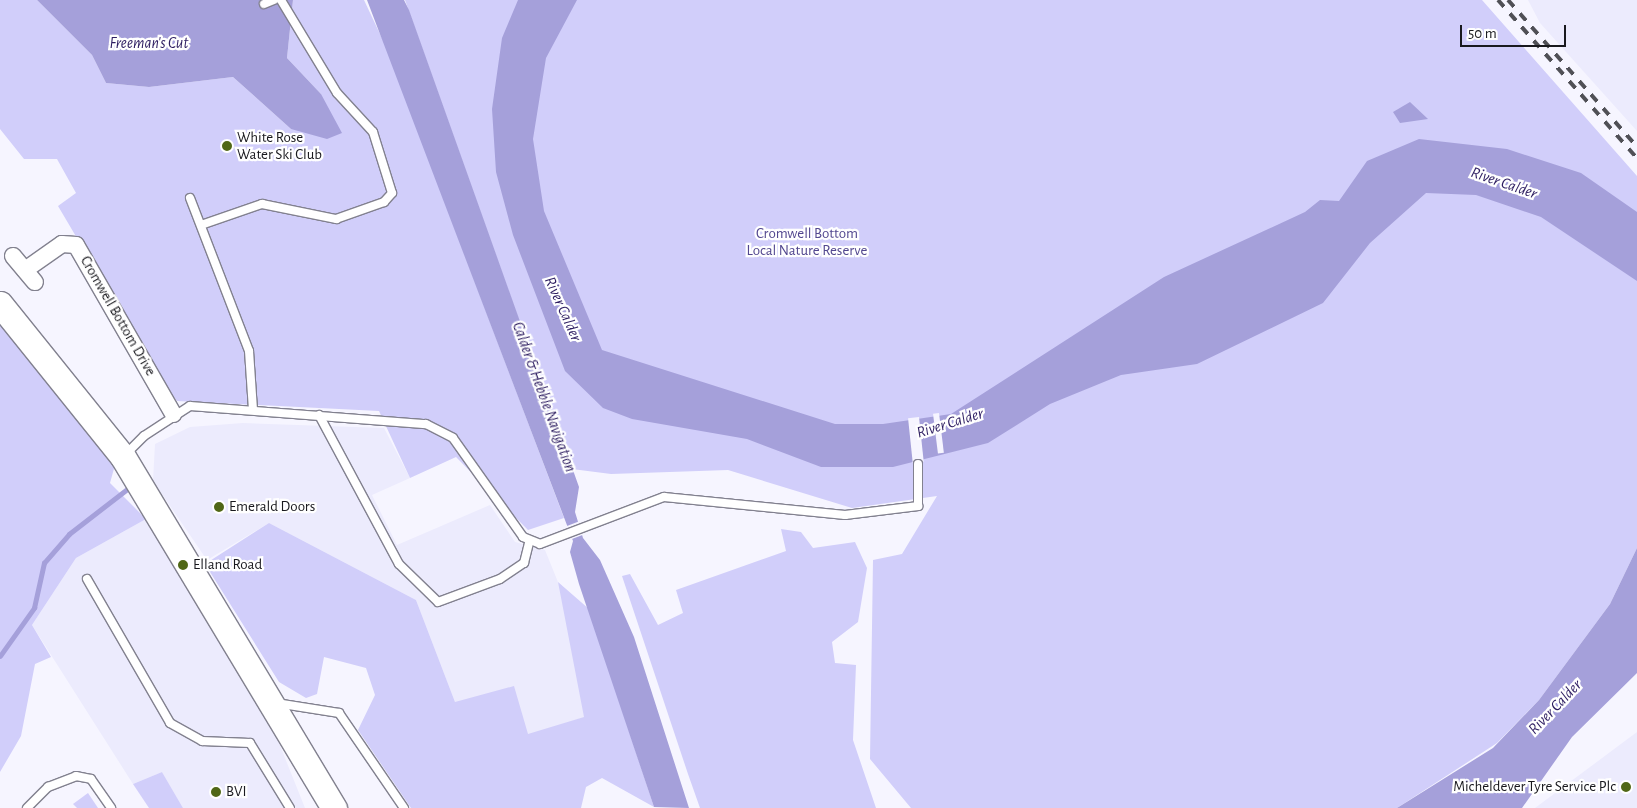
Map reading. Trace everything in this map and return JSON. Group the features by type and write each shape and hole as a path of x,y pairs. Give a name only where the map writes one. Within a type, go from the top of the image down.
{"main road":[{"path":"0,304 124,456 274,703 334,808"}],"street":[{"name":"Cromwell Bottom Drive","path":"13,256 30,276 62,244 76,245 173,414"}],"lane":[{"path":"264,4 274,0"},
{"path":"200,225 262,204 336,219 384,202 392,193 373,132 337,93 281,0"},
{"path":"190,198 249,351 253,410"},
{"path":"124,456 173,414 190,406 319,415 426,424 453,438 529,543 524,563 500,579 438,602 399,564 319,415"},
{"path":"529,543 553,540 664,497 845,515 918,506 918,464"},
{"path":"87,579 170,723 202,741 250,743 290,808"},
{"path":"274,703 339,713 404,808"},
{"path":"27,808 48,787 76,776 91,779 111,808"}],"shaded area":[{"path":"1528,0 1637,0 1637,131 1540,23"},
{"path":"243,423 384,428 410,478 372,495 397,545 490,505 515,542 545,550 562,592 585,717 528,735 455,702 416,600 269,523 207,560 153,481 155,444 190,427"},
{"path":"146,519 261,698 305,808 183,808 162,772 133,784 32,625 76,558"},
{"path":"1637,732 1637,808 1535,808"}],"green space":[{"path":"0,0 37,0 92,55 106,83 149,87 233,77 291,129 321,94 287,58 293,0 364,0 387,49 564,518 528,530 456,457 410,478 379,411 177,401 165,387 58,206 76,193 57,159 24,159 0,129"},
{"name":"Cromwell Bottom Local Nature Reserve","path":"405,0 1482,0 1637,176 1637,548 1610,604 1539,700 1497,743 1397,808 911,808 870,759 873,560 902,554 937,496 852,508 728,470 611,474 572,469"},
{"path":"0,325 115,465 110,483 146,519 76,558 32,625 51,657 35,664 21,736 0,772"},
{"path":"269,523 416,600 455,702 514,686 528,734 584,717 558,582 589,609 654,807 602,778 586,787 581,808 411,808 358,730 375,695 366,668 324,657 317,694 306,698 279,682 205,564"},
{"path":"781,529 801,532 813,548 855,542 867,568 858,622 832,642 835,663 856,665 853,740 876,808 700,808 688,774 622,576 630,574 658,625 683,613 676,590 786,551"},
{"path":"162,772 183,808 149,808 133,784"},
{"path":"88,793 98,808 77,808 73,804"}],"water":[{"name":"Freeman's Cut","path":"37,0 293,0 287,58 321,94 342,133 327,139 291,129 233,77 149,87 106,83 92,55"},
{"name":"Calder & Hebble Navigation","path":"367,0 404,0 409,10 579,487 575,512 583,538 600,560 634,637 689,808 654,807 579,584 570,552 573,541"},
{"name":"River Calder","path":"518,0 577,0 546,58 533,139 544,211 602,350 835,424 883,424 951,414 1164,277 1305,212 1320,200 1339,201 1367,161 1419,139 1507,149 1581,173 1637,212 1637,281 1541,217 1476,195 1426,193 1370,243 1323,303 1197,364 1121,375 1050,404 988,443 893,467 821,467 747,439 632,419 603,408 565,371 513,235 496,172 492,109 502,38"},
{"path":"1410,102 1428,119 1400,123 1393,112"},
{"name":"River Calder","path":"1637,548 1637,673 1572,737 1522,808 1397,808 1493,748 1539,700 1610,604"}],"pier":[{"path":"939,413 944,453 938,453 933,414"},
{"path":"919,417 924,462 913,463 908,418"},
{"path":"580,521 585,534 570,540 565,527"}],"waterway":[{"path":"0,656 34,608 44,563 69,534 131,486"}],"railway":[{"path":"1498,0 1637,158"},
{"path":"1508,0 1637,147"}],"place":[{"name":"White Rose Water Ski Club","path":"227,146"},
{"name":"Emerald Doors","path":"219,507"},
{"name":"Elland Road","path":"183,565"},
{"name":"Micheldever Tyre Service Plc","path":"1626,787"},
{"name":"BVI","path":"216,792"}]}
